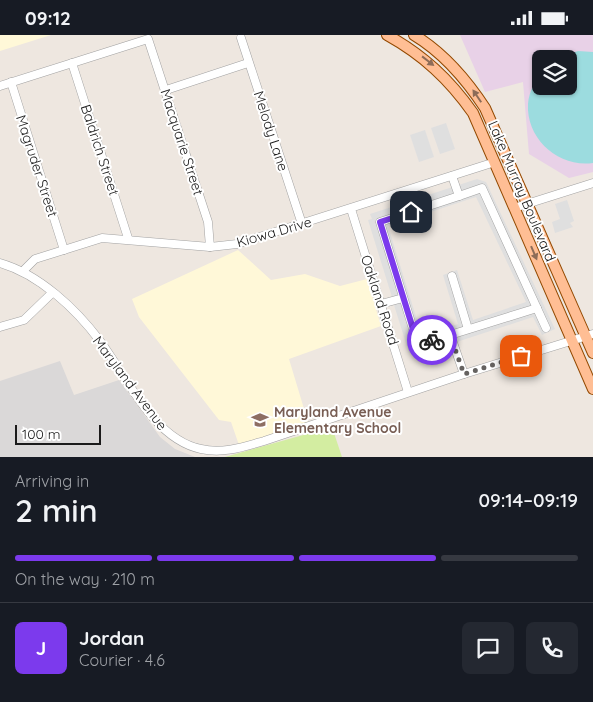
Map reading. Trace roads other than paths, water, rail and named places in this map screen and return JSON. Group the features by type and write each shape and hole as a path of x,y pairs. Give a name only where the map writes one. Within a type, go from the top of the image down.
{"main road":[{"name":"Lake Murray Boulevard","path":"387,35 418,53 453,85 476,119 573,339 593,389"},
{"name":"Lake Murray Boulevard","path":"414,35 444,57 464,77 494,125 526,203 590,335 593,353"}],"street":[{"name":"Melody Lane","path":"241,38 302,224"},
{"name":"Macquarie Street","path":"72,63 148,39 208,222 210,247"},
{"path":"0,86 72,63"},
{"name":"Baldrich Street","path":"72,63 128,238"},
{"path":"166,90 248,63"},
{"name":"Magruder Street","path":"11,82 64,250"},
{"name":"Kiowa Drive","path":"24,271 35,259 102,238 128,238 210,247 254,239 495,162"},
{"path":"452,176 458,196"},
{"path":"514,208 593,183"},
{"path":"537,308 418,345 380,222 482,188 537,308 546,328"},
{"name":"Oakland Road","path":"351,209 408,392"},
{"name":"Maryland Avenue","path":"0,263 24,271 81,318 163,429 176,439 199,449 232,450 590,335"},
{"path":"452,275 468,329"},
{"path":"0,327 24,320 52,293"},
{"path":"381,304 403,298"},
{"path":"450,335 464,374"}],"water":[{"path":"577,51 593,52 593,163 568,161 547,149 533,129 529,117 528,104 532,90 532,95 577,95"}],"place":[{"name":"Maryland Avenue Elementary School","path":"260,420"}]}
